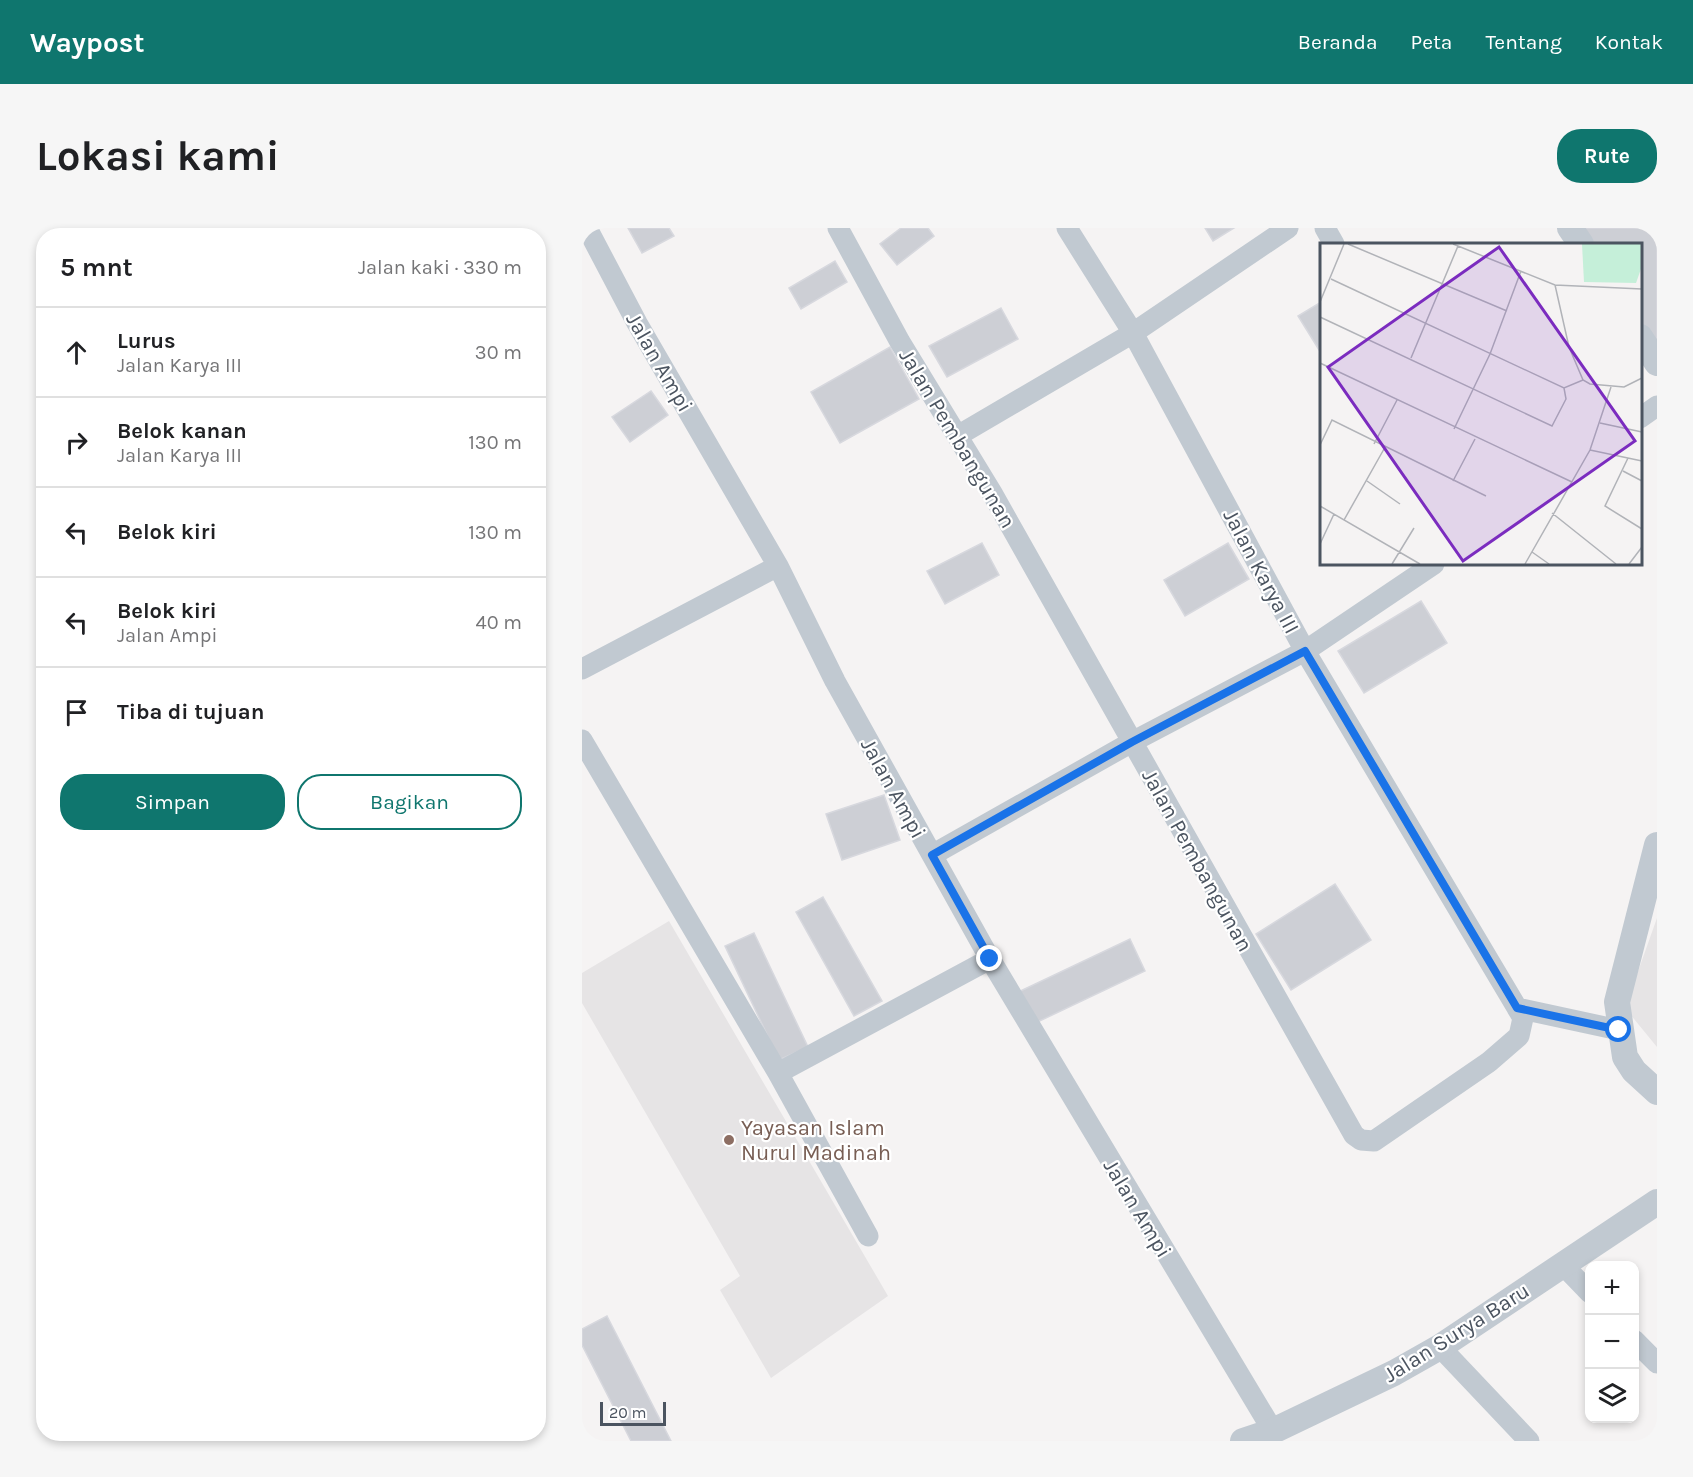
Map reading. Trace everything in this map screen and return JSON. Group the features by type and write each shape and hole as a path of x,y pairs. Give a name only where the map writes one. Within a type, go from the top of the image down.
{"street":[{"name":"Jalan Ampi","path":"587,228 637,323 778,566 835,681 990,959 1273,1431"},
{"name":"Jalan Pembangunan","path":"838,228 900,342 959,435 1354,1135 1361,1140 1374,1141 1489,1062 1519,1036 1523,1018 1517,1008"},
{"name":"Jalan Karya III","path":"1067,228 1133,333 1305,651 1517,1008"},
{"path":"959,435 1133,333 1288,228"},
{"path":"1325,228 1333,243"},
{"path":"1570,228 1580,243"},
{"path":"1642,339 1657,363"},
{"path":"1642,417 1657,406"},
{"path":"582,669 778,566"},
{"path":"932,855 1132,742 1305,651 1431,566"},
{"path":"582,740 777,1073 868,1236"},
{"path":"1657,845 1617,1002 1619,1030 1625,1057 1634,1071 1657,1092"},
{"path":"777,1073 990,959"},
{"path":"1517,1008 1619,1030"},
{"name":"Jalan Surya Baru","path":"1243,1441 1273,1431 1394,1373 1440,1347 1657,1202"},
{"path":"1563,1265 1585,1288"},
{"path":"1639,1344 1657,1363"},
{"path":"1440,1347 1529,1441"}],"shaded area":[{"path":"1657,918 1657,1047 1625,1008"},
{"name":"Yayasan Islam Nurul Madinah","path":"669,921 888,1296 771,1378 720,1290 740,1276 582,1003 582,973"}],"building":[{"path":"628,228 669,228 674,236 642,253"},
{"path":"901,228 928,228 934,236 897,265 880,244"},
{"path":"1205,228 1234,228 1213,241"},
{"path":"1580,228 1657,228 1657,350 1642,327 1642,243 1589,243"},
{"path":"835,261 847,282 801,309 789,288"},
{"path":"1320,303 1320,351 1298,316"},
{"path":"1001,308 1018,339 947,377 929,346"},
{"path":"890,347 919,399 840,443 811,392"},
{"path":"651,391 668,415 630,442 612,417"},
{"path":"982,543 999,575 945,604 927,571"},
{"path":"1228,543 1249,579 1185,616 1164,580"},
{"path":"1421,601 1447,643 1364,693 1338,651"},
{"path":"884,795 900,840 842,860 826,814"},
{"path":"1335,884 1371,940 1291,990 1256,934"},
{"path":"823,897 882,1001 854,1016 796,912"},
{"path":"754,933 808,1047 779,1060 725,946"},
{"path":"1130,939 1145,971 1029,1026 1014,994"},
{"path":"607,1316 671,1441 631,1441 582,1345 582,1329"}],"place":[{"name":"Yayasan Islam Nurul Madinah","path":"729,1140"}],"route":[{"path":"990,959 932,855 1132,742 1305,651 1517,1008 1619,1030"}]}
